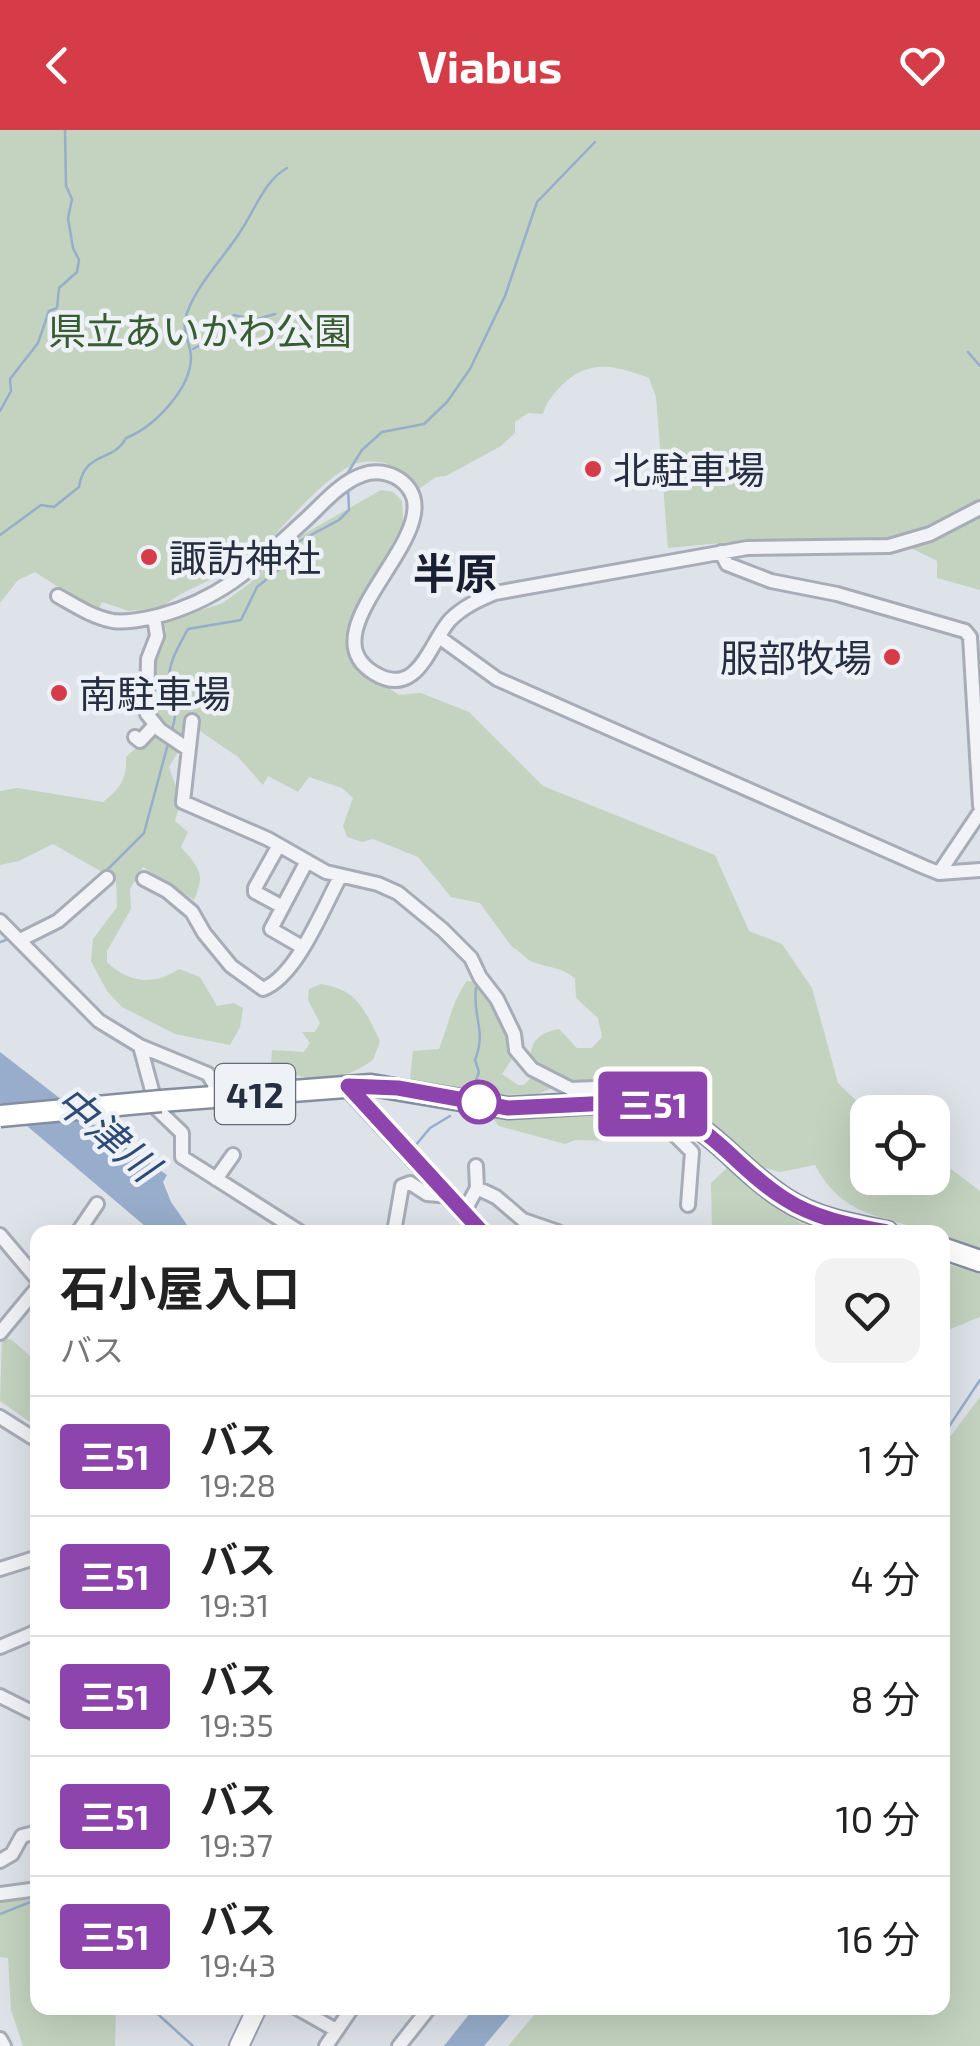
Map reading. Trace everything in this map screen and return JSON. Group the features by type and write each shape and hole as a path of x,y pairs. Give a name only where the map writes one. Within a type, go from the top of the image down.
{"highway":[{"name":"412","path":"0,1116 348,1086 398,1088 508,1108 651,1104 678,1113 702,1128 780,1196 807,1212 859,1225"},
{"path":"950,1251 980,1260"}],"main road":[{"path":"348,1086 476,1225"},
{"path":"239,2046 254,2015"}],"street":[{"path":"58,596 102,618 129,622 203,601 233,584 348,483 366,473 390,475 408,488 413,508 405,540 355,628 355,650 361,662 380,677 404,677 416,672 426,661 458,613 496,594 721,552 765,547 889,546 930,534 980,508"},
{"path":"721,552 727,564 771,581 837,594 965,631 970,636 980,809 939,873"},
{"path":"154,617 157,636 148,660 146,708 155,725 188,748"},
{"path":"440,637 497,680 939,873 980,870"},
{"path":"192,721 184,802 340,876 388,887 444,930 471,958 480,978 497,999 514,1034 516,1049 532,1068 571,1090 618,1087 624,1091 626,1102"},
{"path":"134,737 140,741 155,725"},
{"path":"279,845 255,892 281,906"},
{"path":"302,948 272,932 281,906 307,861"},
{"path":"144,879 168,891 192,912 230,966 264,989 283,975 302,948 340,876"},
{"path":"20,940 58,921 107,878"},
{"path":"0,921 99,1020 140,1046 208,1074 215,1097"},
{"path":"140,1046 158,1109 180,1130 182,1157 289,1225"},
{"path":"651,1104 650,1110 692,1152 688,1204"},
{"path":"216,1178 233,1155"},
{"path":"464,1212 476,1188 476,1166"},
{"path":"395,1225 402,1186 410,1183 427,1194 450,1196"},
{"path":"476,1188 496,1197 523,1220 538,1225"},
{"path":"82,1225 96,1204"},
{"path":"0,1235 30,1274"},
{"path":"0,1333 30,1294"},
{"path":"0,1418 30,1436"},
{"path":"0,1569 30,1560"},
{"path":"0,1647 30,1635"},
{"path":"0,1696 30,1711"},
{"path":"0,1861 12,1854 22,1836 30,1834"},
{"path":"0,1894 30,1890"},
{"path":"309,2015 336,2030"},
{"path":"326,2046 347,2015"},
{"path":"399,2046 423,2015"},
{"path":"0,2038 4,2046"}],"green space":[{"name":"県立あいかわ公園","path":"0,130 980,130 980,590 937,578 937,561 891,538 763,539 668,548 656,397 649,378 602,367 570,378 552,396 543,414 528,413 515,422 515,433 501,446 446,476 436,477 416,491 387,464 367,462 348,467 308,500 244,566 241,560 162,607 129,611 102,602 97,612 35,572 18,580 0,603"},
{"path":"381,490 393,492 402,501 403,523 350,631 350,654 360,669 399,695 421,693 469,712 543,786 715,855 749,931 782,944 812,988 838,1083 850,1095 850,1195 950,1195 950,1169 980,1191 980,1250 950,1239 950,1225 906,1225 850,1204 837,1195 815,1165 780,1172 765,1168 695,1115 668,1085 630,1073 620,1081 570,1081 537,1094 500,1095 481,1080 474,1093 466,1095 410,1079 413,1051 439,1049 467,981 487,990 494,1000 512,1059 502,1074 518,1085 524,1085 539,1069 530,1060 538,1038 559,1029 577,1048 592,1048 602,1037 598,1018 576,998 575,978 530,961 512,947 480,903 451,897 418,857 373,839 362,842 347,837 343,826 353,798 342,788 309,777 298,792 268,776 263,785 238,757 200,731 186,738 169,767 181,801 175,821 188,832 181,847 200,877 194,900 143,867 130,889 131,909 107,951 107,962 142,980 160,978 179,969 200,977 217,1006 234,1003 243,1008 240,1027 230,1045 175,1034 122,1007 107,991 91,961 93,939 117,907 116,880 53,844 19,861 0,865 0,791 17,788 103,802 124,777 126,757 153,734 150,682 166,631 164,622 223,603 297,538"},
{"path":"321,984 344,991 364,1010 380,1041 373,1060 347,1074 323,1079 298,1076 271,1065 272,1050 304,1052 310,1043 302,1032 315,1032 320,1023 308,1000 309,989"},
{"path":"615,1109 617,1117 608,1141 575,1140 565,1144 499,1126 491,1116"},
{"path":"737,1167 761,1194 800,1223 809,1225 712,1225 711,1183 727,1168"},
{"path":"950,1265 980,1274 980,1317 950,1329"},
{"path":"2,1337 12,1340 30,1356 30,1422 0,1401"},
{"path":"980,1397 980,2046 508,2046 534,2015 950,2015 950,1437"},
{"path":"30,1896 30,2015 116,2015 115,2046 23,2046 11,2010 8,1958 0,1957 0,1897"}],"water":[{"path":"0,1052 97,1127 103,1136 117,1140 167,1175 163,1182 171,1202 187,1225 144,1225 0,1103"},
{"path":"468,2015 510,2015 484,2046 444,2046"}],"waterway":[{"path":"0,411 11,391 10,379 38,343 49,311 57,308 59,288 77,272 79,260 68,218 72,199 66,186 65,130"},
{"path":"347,474 362,450 382,432 424,424 447,402 470,369 505,296 537,202 595,142"},
{"path":"0,535 41,505 54,507 79,487 87,467 148,425 178,394 189,369 191,352 184,324 189,308 267,187 287,168"},
{"path":"193,349 234,315 254,320 275,314"},
{"path":"968,352 980,366"},
{"path":"171,733 175,710 170,669 188,629 241,620 257,587 282,567 296,543 339,520 349,510 348,487"},
{"path":"104,873 144,833 169,740"},
{"path":"0,942 9,939"},
{"path":"474,1086 479,1072 475,1060 480,1040 476,988"},
{"path":"415,1146 430,1128 450,1116"},
{"path":"950,1425 980,1380"},
{"path":"0,1914 30,1902"},
{"path":"159,2015 193,2046"}],"bus line":[{"name":"三51","path":"476,1225 348,1086 398,1088 508,1108 651,1104 678,1113 702,1128 780,1196 807,1212 854,1225"}],"place":[{"name":"北駐車場","path":"593,469"},
{"name":"諏訪神社","path":"149,557"},
{"name":"服部牧場","path":"892,657"},
{"name":"南駐車場","path":"59,693"}],"district":[{"name":"半原","path":"455,572"}],"water label":[{"name":"中津川","path":"108,1132"}]}
